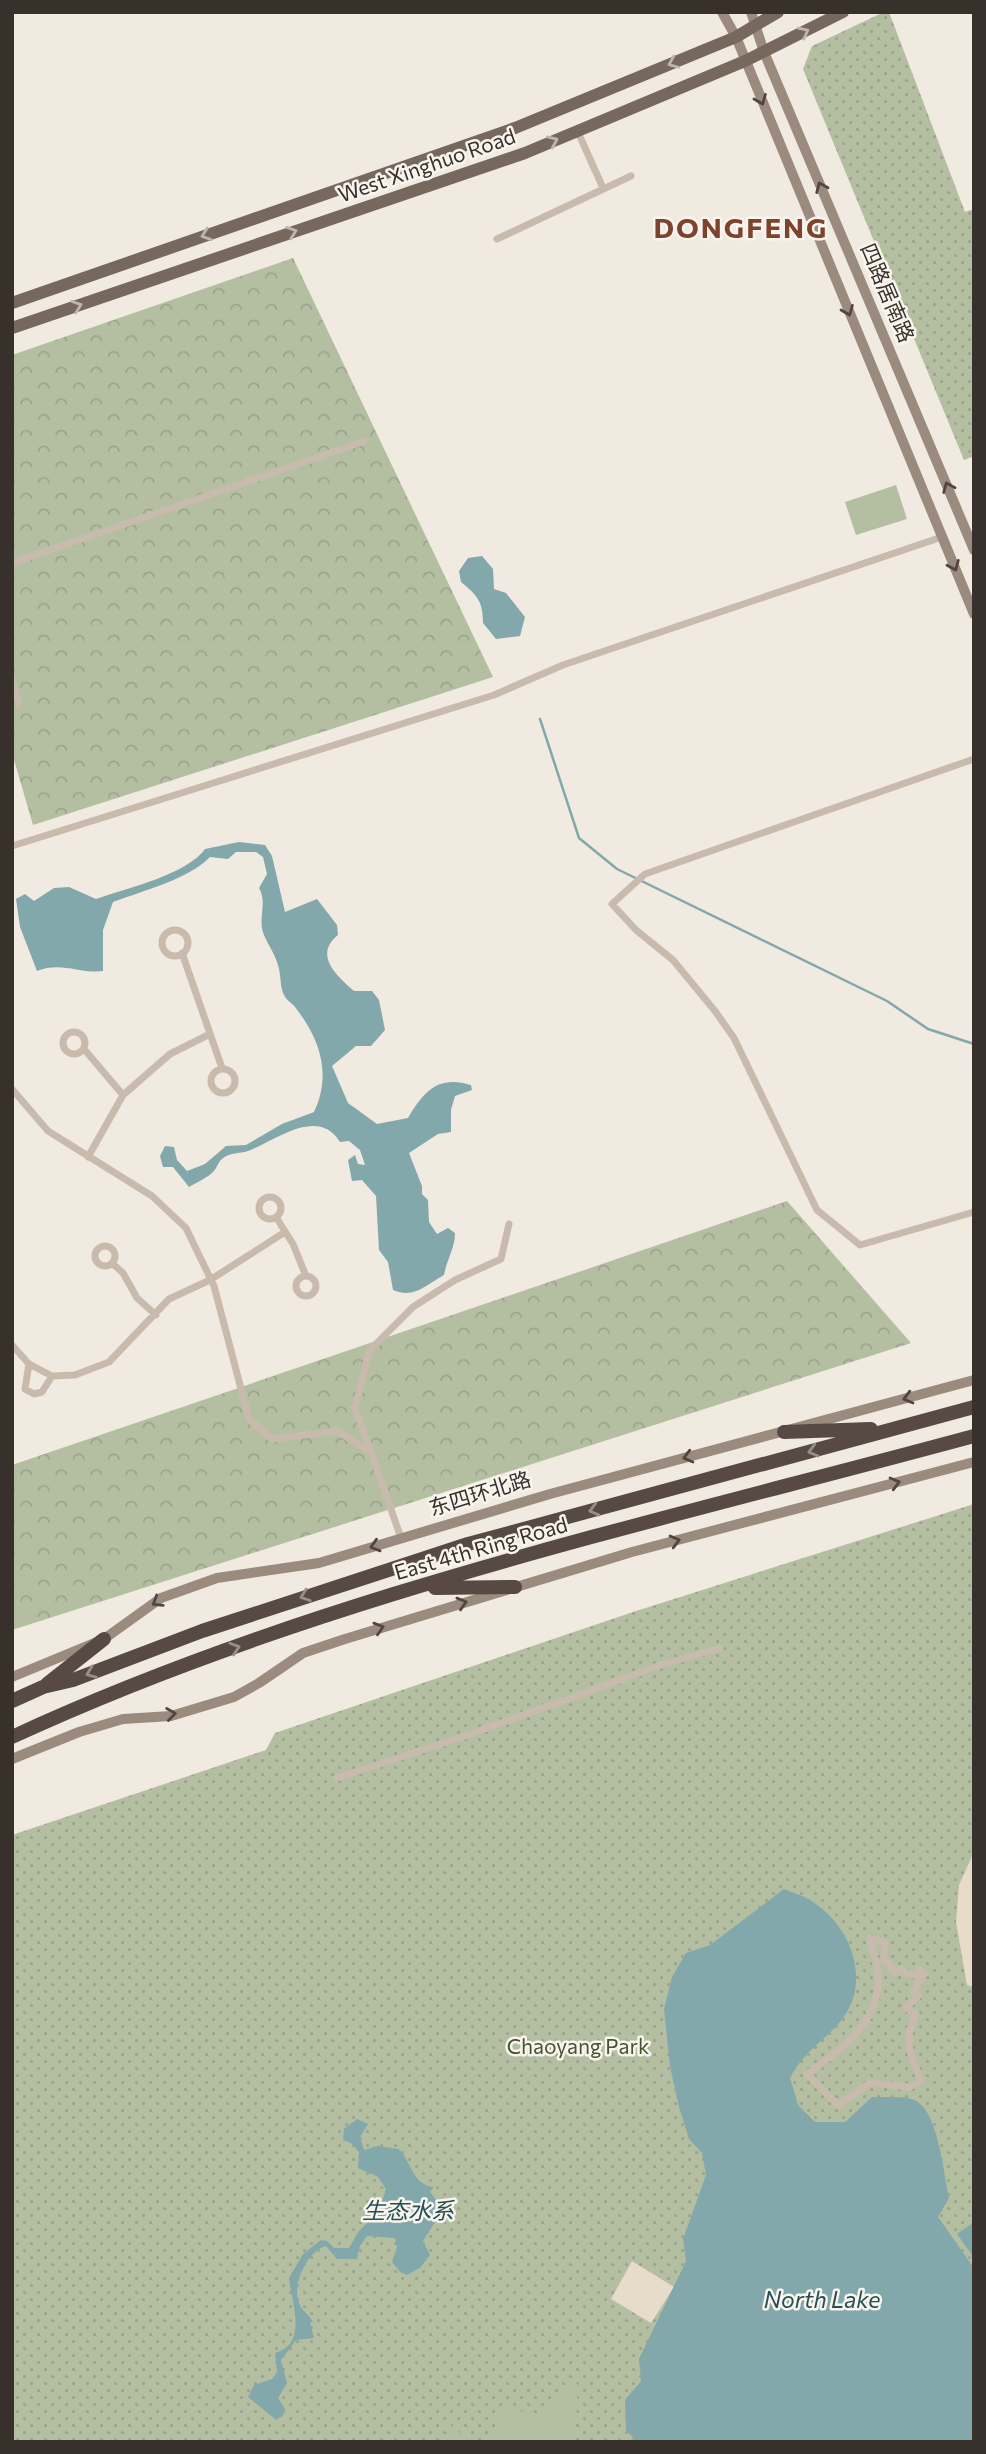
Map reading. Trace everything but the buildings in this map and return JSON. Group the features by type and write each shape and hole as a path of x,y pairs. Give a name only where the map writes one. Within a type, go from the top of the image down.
{"highway":[{"name":"East 4th Ring Road","path":"12,1701 43,1687 73,1680 202,1631 456,1548 974,1407"},
{"path":"784,1432 897,1428"},
{"name":"East 4th Ring Road","path":"12,1737 208,1657 416,1588 974,1436"},
{"path":"416,1588 515,1587"},
{"path":"43,1687 104,1639"}],"main road":[{"name":"West Xinghuo Road","path":"12,303 515,128 736,37 778,12"},
{"name":"West Xinghuo Road","path":"12,328 525,153 745,61 843,12"}],"street":[{"path":"722,12 736,37 974,614"},
{"name":"四路居南路","path":"751,12 764,52 974,550"},
{"path":"577,130 603,188"},
{"path":"497,239 631,176"},
{"path":"12,564 365,441"},
{"path":"12,846 494,695 563,664 942,537"},
{"path":"12,679 19,704"},
{"path":"974,759 645,874 612,904 636,930 673,960 734,1038 817,1210 860,1245 974,1212"},
{"path":"182,953 222,1068"},
{"path":"88,1157 123,1095 170,1054 210,1034"},
{"path":"84,1049 123,1095"},
{"path":"12,1089 48,1132 152,1196 186,1228 210,1279 249,1419 272,1439 337,1431 372,1452"},
{"path":"276,1217 306,1276"},
{"path":"401,1538 355,1409 369,1351 413,1307 455,1280 501,1259 509,1224"},
{"path":"12,1345 29,1364 52,1376 75,1375 109,1362 169,1299 210,1279 285,1232"},
{"path":"113,1264 123,1273 137,1298 156,1315"},
{"path":"29,1364 25,1389 34,1394 42,1392 52,1376"},
{"name":"东四环北路","path":"12,1677 104,1639 161,1598 217,1577 241,1572 293,1569 550,1494 974,1380"},
{"path":"12,1759 79,1732 123,1719 171,1716 201,1708 259,1684 303,1653 515,1587 632,1552 974,1462"},
{"path":"337,1778 465,1736 664,1664 720,1648"},
{"path":"870,1938 885,1943 883,1961 888,1962 895,1973 902,1969 906,1974 916,1975 919,1969 924,1974 914,1990 918,1996 906,2008 916,2014 908,2030 909,2050 921,2081 910,2087 870,2083 838,2105 807,2074 852,2040 865,2024 878,1987 870,1938"}],"green space":[{"path":"889,12 965,212 974,209 974,456 964,460 803,69 812,46"},
{"path":"293,258 493,677 33,825 12,753 12,355"},
{"path":"896,485 907,519 856,535 845,502"},
{"path":"787,1201 911,1343 12,1630 12,1465"},
{"name":"Chaoyang Park","path":"974,1504 974,2442 12,2442 12,1835 266,1750 275,1733 636,1611"},
{"path":"578,2383 575,2442 489,2442 507,2399 520,2411 534,2415"},
{"path":"448,2423 470,2442 449,2442"}],"shaded area":[{"path":"974,1852 974,1987 967,1985 956,1922 959,1885"},
{"path":"632,2261 674,2287 651,2323 611,2299"}],"water":[{"path":"482,556 493,569 494,589 506,593 525,617 520,636 496,639 483,623 478,600 461,582 459,571 468,558"},
{"path":"239,842 265,845 272,856 285,912 317,899 337,925 338,935 328,950 330,965 354,991 372,991 379,1000 385,1030 371,1046 356,1046 332,1066 348,1103 377,1124 408,1118 426,1093 441,1084 459,1082 471,1085 472,1090 455,1096 451,1110 451,1132 438,1134 409,1153 422,1186 422,1194 428,1200 429,1222 437,1234 448,1228 455,1233 444,1275 420,1290 407,1293 393,1290 388,1262 379,1250 376,1196 362,1180 352,1181 348,1160 355,1155 358,1164 365,1165 360,1150 349,1141 340,1142 331,1132 309,1126 296,1129 248,1151 228,1155 211,1174 189,1187 173,1167 163,1167 160,1156 165,1146 174,1147 177,1160 187,1171 205,1164 226,1146 246,1145 282,1124 314,1112 319,1098 322,1071 317,1044 304,1019 284,995 278,964 262,929 263,900 259,888 267,874 263,857 256,852 236,852 228,859 210,857 178,878 113,902 103,930 103,971 54,967 37,971 20,927 16,899 25,894 34,901 54,888 69,887 96,899 170,873 196,858 205,849"},
{"name":"North Lake","path":"784,1889 813,1902 839,1926 848,1941 856,1974 850,2007 833,2030 801,2061 790,2078 798,2105 815,2122 845,2122 872,2097 906,2098 924,2107 935,2130 949,2198 938,2217 974,2268 974,2442 637,2442 626,2430 625,2400 641,2381 639,2359 686,2261 683,2239 706,2175 702,2153 689,2139 670,2066 664,2009 672,1977 686,1953 710,1945"},
{"name":"生态水系","path":"357,2119 368,2124 360,2137 364,2150 377,2146 399,2149 417,2178 434,2187 430,2192 437,2201 441,2200 442,2211 423,2241 430,2255 420,2268 407,2275 400,2272 392,2262 397,2247 395,2238 367,2236 360,2246 357,2259 337,2259 326,2246 313,2254 303,2268 297,2293 301,2307 313,2322 310,2323 314,2338 296,2340 281,2360 287,2383 278,2398 285,2409 282,2417 275,2419 248,2397 254,2385 272,2379 277,2372 275,2353 292,2341 296,2321 289,2278 303,2254 321,2240 327,2241 334,2248 349,2248 358,2232 379,2211 386,2189 378,2177 358,2168 359,2152 351,2143 343,2140 344,2129"},
{"path":"974,2222 974,2258 957,2234"}],"waterway":[{"path":"540,719 579,838 617,869 887,1001 928,1029 974,1044"}],"district":[{"name":"DONGFENG","path":"741,228"}]}
